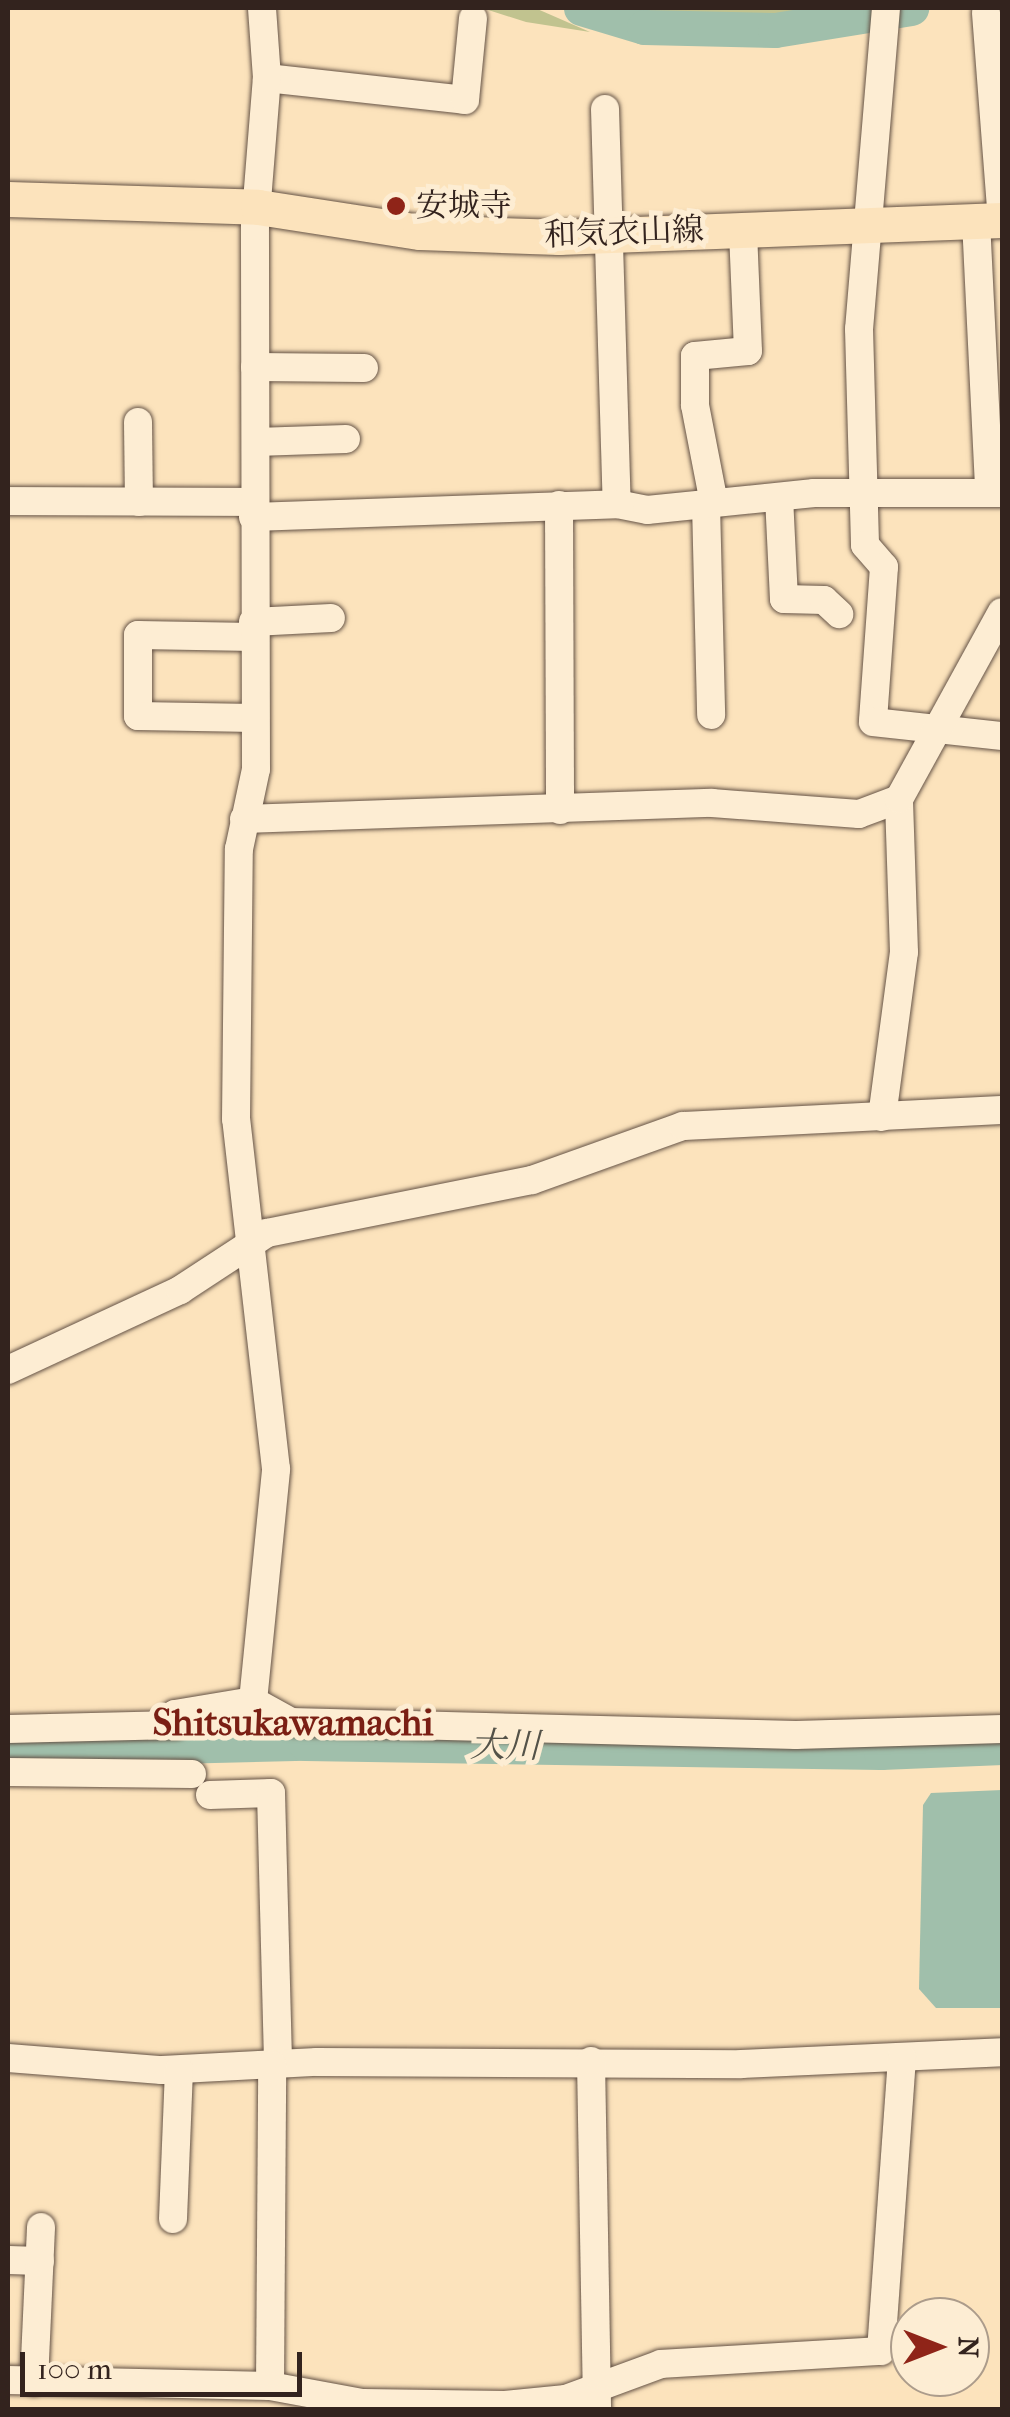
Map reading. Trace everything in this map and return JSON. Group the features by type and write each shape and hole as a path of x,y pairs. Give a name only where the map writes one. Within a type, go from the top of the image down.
{"main road":[{"name":"和気衣山線","path":"8,199 258,207 420,232 612,235 993,220"}],"street":[{"path":"252,1701 276,1469 254,1240 236,1118 244,819 255,780 255,367 258,207 267,78 262,8"},
{"path":"886,8 871,225 859,328 865,545 884,567 873,722 1002,736"},
{"path":"8,501 139,502 254,510 617,504 647,510 779,497 996,492 996,72 986,13"},
{"path":"267,78 465,100 473,18"},
{"path":"605,109 612,235 617,504"},
{"path":"710,715 710,504 695,405 695,356 748,351 743,230"},
{"path":"255,367 364,368"},
{"path":"138,422 139,502"},
{"path":"256,442 346,439"},
{"path":"779,497 784,600 824,600 839,614"},
{"path":"559,505 560,810"},
{"path":"255,718 138,716 138,635 254,629 331,618"},
{"path":"882,1117 904,952 899,800 999,621"},
{"path":"244,819 712,802 859,814 899,800"},
{"path":"8,1370 180,1290 254,1240 379,1207 558,1174 684,1126 1002,1110"},
{"path":"128,1770 143,1727 175,1714 252,1701 291,1722"},
{"path":"8,1729 291,1722 796,1735 1002,1729"},
{"path":"8,1792 128,1770"},
{"path":"8,1772 128,1770 271,1793 275,2065 267,2394"},
{"path":"8,2058 178,2070 275,2065 902,2058 1002,2052"},
{"path":"18,2381 187,2397 267,2394 363,2404 544,2403 597,2399 661,2364 881,2350 902,2058"},
{"path":"591,2061 597,2399"},
{"path":"172,2219 178,2070"},
{"path":"15,2410 42,2228"},
{"path":"8,2260 40,2260"}],"green space":[{"path":"482,8 535,8 590,32 526,22"},
{"path":"620,8 851,8 760,18 659,16"}],"shaded area":[{"path":"1002,1790 1002,2008 936,2008 919,1989 923,1805 931,1793"}],"waterway":[{"path":"581,8 644,27 775,30 911,8"},
{"name":"大川","path":"8,1750 305,1743 881,1752 1002,1747"}],"place":[{"name":"安城寺","path":"396,206"}],"district":[{"name":"Shitsukawamachi","path":"293,1723"}]}
